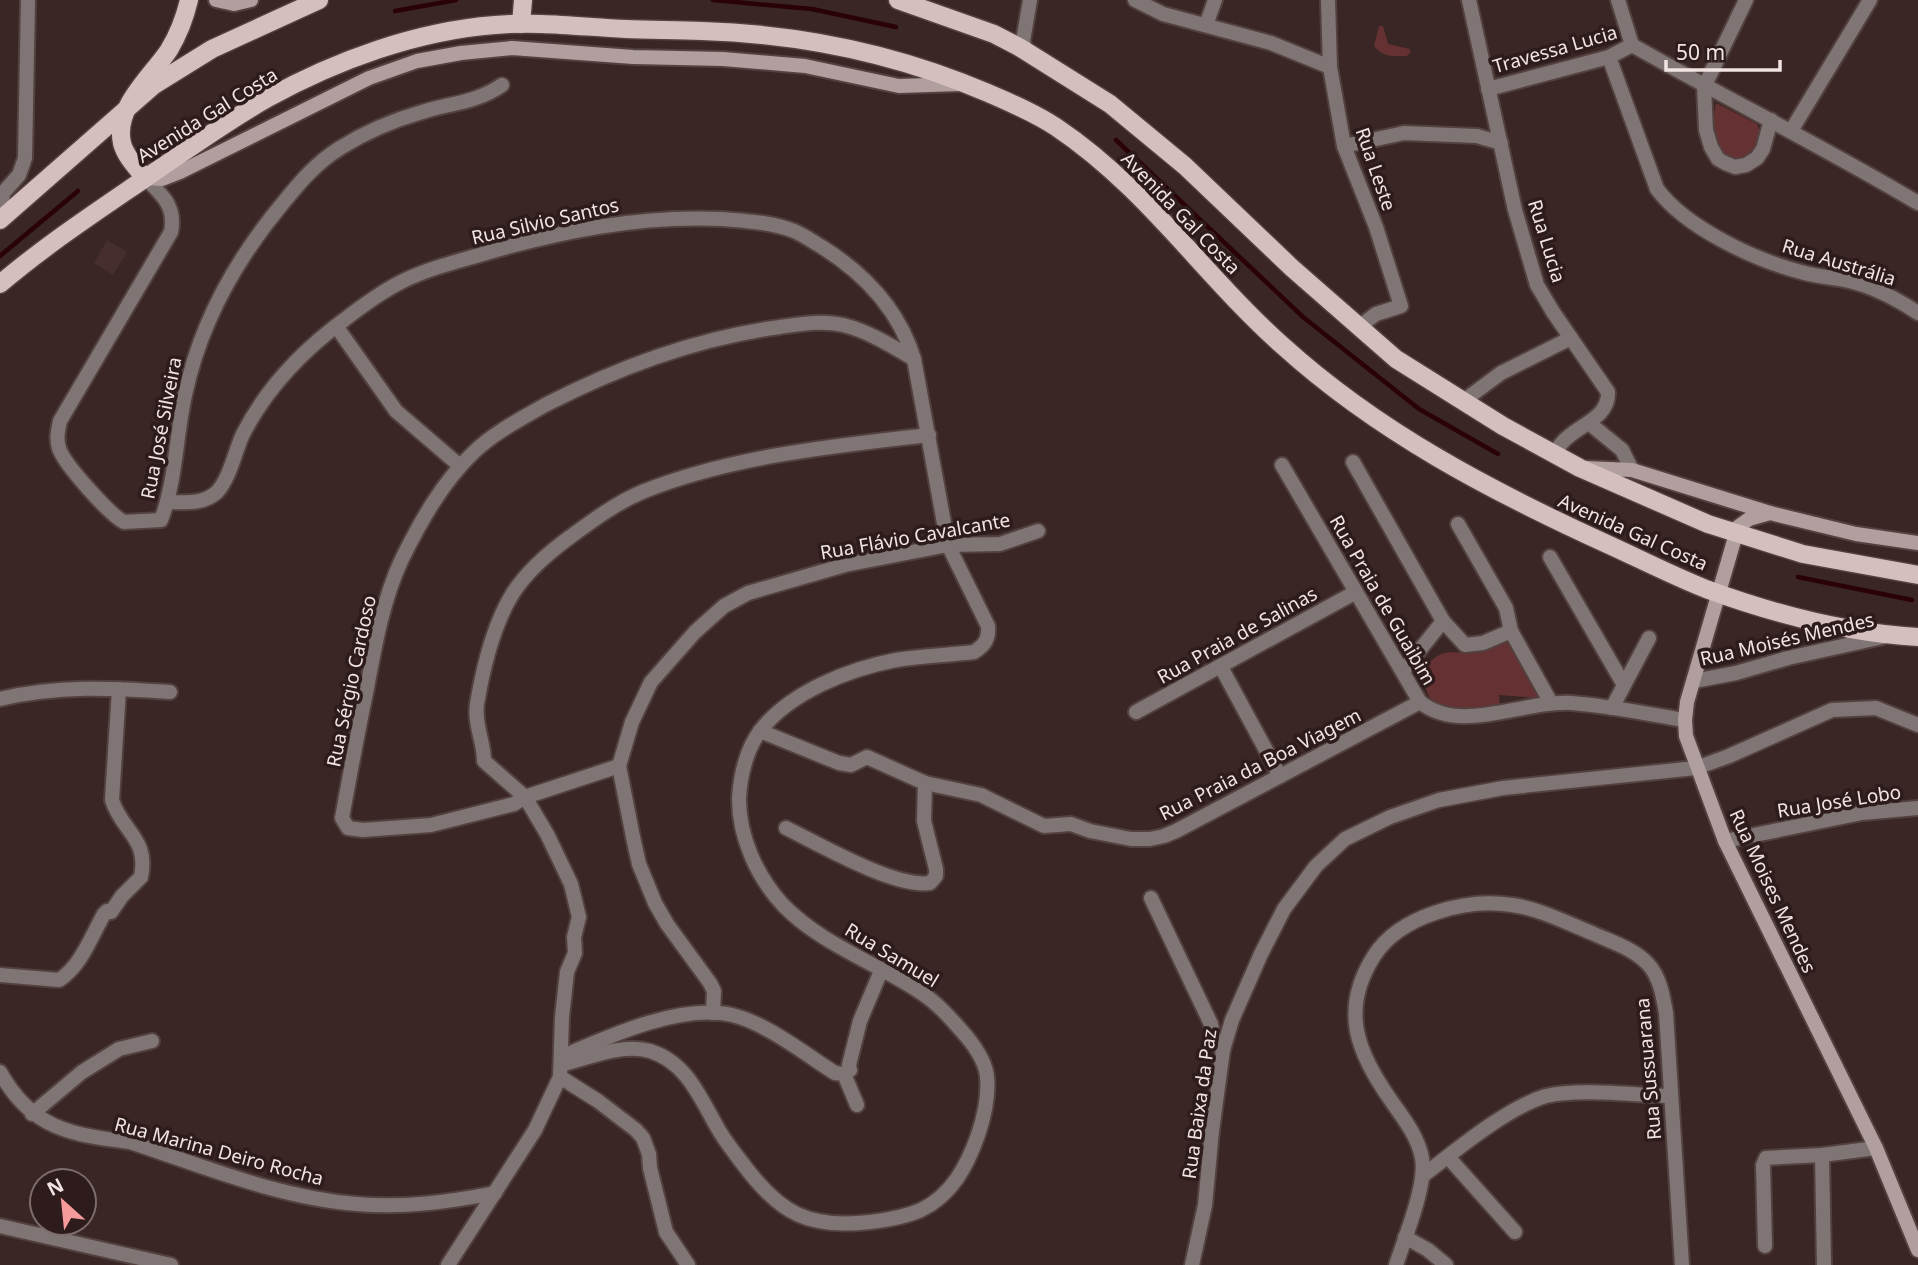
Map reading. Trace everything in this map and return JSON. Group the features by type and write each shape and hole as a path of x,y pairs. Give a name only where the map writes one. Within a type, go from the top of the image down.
{"main road":[{"path":"145,178 122,146 125,108 170,47 182,24 189,0"},
{"path":"0,220 154,85 198,57 320,0"},
{"path":"521,24 523,0"},
{"name":"Avenida Gal Costa","path":"898,0 918,3 994,34 1110,104 1164,148 1396,359 1462,402 1553,454 1696,519 1736,534 1803,554 1918,575"},
{"name":"Avenida Gal Costa","path":"0,284 101,207 229,121 322,72 409,41 467,29 521,24 721,32 807,40 903,61 966,84 1050,123 1086,148 1129,184 1194,253 1236,303 1286,349 1407,440 1535,511 1719,593 1826,624 1889,636 1918,637"}],"street":[{"path":"0,220 3,193 19,174 25,158 29,0"},
{"path":"216,0 234,4 251,0"},
{"path":"1026,52 1023,41 1030,0"},
{"path":"1135,0 1163,14 1271,43 1330,68"},
{"path":"1206,25 1215,0"},
{"name":"Rua Leste","path":"1328,0 1330,68 1344,146 1376,227 1401,306 1376,314 1360,326"},
{"name":"Rua Lucia","path":"1469,0 1515,210 1537,285 1608,392 1604,409 1566,438 1553,454"},
{"path":"1618,0 1632,46 1704,87 1916,197"},
{"path":"1746,0 1704,87 1706,130 1718,159 1735,167 1746,165 1757,158 1763,149 1771,120"},
{"path":"1791,131 1870,0"},
{"path":"493,50 510,41 521,24"},
{"name":"Travessa Lucia","path":"1488,89 1609,57 1632,46"},
{"path":"145,178 162,179 180,172 369,78 417,61 461,53 522,49 633,57 723,59 805,66 899,86 966,84"},
{"name":"Rua Austrália","path":"1609,57 1657,189 1666,200 1706,232 1777,265 1874,289 1918,313"},
{"name":"Rua José Silveira","path":"145,178 170,204 173,212 171,232 60,421 57,433 62,456 106,508 124,522 161,520 167,502 192,361 217,304 244,254 262,227 306,174 355,139 423,111 471,101 502,85"},
{"path":"1344,146 1404,133 1477,136 1501,143"},
{"name":"Rua Silvio Santos","path":"167,502 194,502 208,498 218,490 243,435 265,398 292,364 336,326 401,282 430,270 516,244 603,225 645,220 708,219 775,225 797,232 834,255 870,284 894,314 907,337 929,435 948,545 988,626 985,645 974,652"},
{"name":"Rua Sérgio Cardoso","path":"525,797 514,804 431,825 363,830 348,828 342,818 376,638 400,563 439,494 460,466 477,449 513,422 567,394 646,359 693,344 757,330 821,323 841,324 863,331 914,359"},
{"path":"336,326 396,411 460,466"},
{"path":"1462,402 1501,373 1571,338"},
{"path":"1589,423 1617,444 1632,470"},
{"path":"448,1265 535,1130 561,1067 562,1017 567,972 575,953 574,937 579,917 571,884 547,834 525,797 484,761 484,742 477,729 477,705 488,658 501,616 513,593 550,552 605,513 635,496 673,481 796,452 929,435"},
{"path":"1353,462 1443,621 1465,645 1483,643 1511,631"},
{"name":"Rua Praia de Guaibim","path":"1282,465 1420,702 1436,713 1456,717 1551,704 1612,708 1685,720"},
{"path":"1580,468 1632,470 1770,513 1856,534 1918,543"},
{"path":"1736,534 1742,523 1770,513"},
{"path":"1458,524 1506,608 1511,631 1551,704"},
{"name":"Rua Flávio Cavalcante","path":"713,1013 714,992 710,983 667,924 646,883 634,845 619,766 632,722 651,682 695,632 724,606 748,593 845,565 948,545 1000,544 1038,531"},
{"name":"Rua Moises Mendes","path":"1736,534 1694,681 1685,720 1686,736 1725,841 1876,1148 1918,1250"},
{"path":"1550,557 1624,685"},
{"name":"Rua Praia de Salinas","path":"1136,712 1356,592"},
{"path":"1403,671 1443,621"},
{"name":"Rua Moisés Mendes","path":"1694,681 1889,636"},
{"path":"1612,708 1649,638"},
{"name":"Rua Samuel","path":"561,1067 615,1051 636,1048 652,1051 667,1059 696,1087 718,1130 767,1194 793,1213 817,1222 840,1226 887,1220 920,1210 945,1195 954,1185 973,1148 984,1117 987,1075 975,1047 956,1022 923,993 814,932 781,902 758,870 744,836 739,814 740,784 747,758 760,731 788,705 845,675 896,660 974,652"},
{"path":"1222,667 1280,776"},
{"path":"0,975 59,980 77,966 104,914 111,912 141,877 143,854 138,841 119,817 112,800 118,689"},
{"path":"0,699 54,690 118,689 170,692"},
{"name":"Rua Praia da Boa Viagem","path":"760,731 839,763 851,765 867,757 925,783 981,795 1044,827 1071,824 1090,831 1131,839 1150,839 1164,836 1420,702"},
{"name":"Rua Baixa da Paz","path":"1192,1265 1205,1205 1223,1050 1231,1020 1284,909 1316,866 1345,839 1390,817 1439,800 1503,788 1696,768 1832,710 1876,708 1918,725"},
{"path":"525,797 619,766"},
{"path":"786,828 870,868 912,883 930,883 936,876 936,869 924,821 925,783"},
{"name":"Rua José Lobo","path":"1725,841 1862,813 1918,808"},
{"path":"1151,898 1211,1024 1214,1040 1223,1050"},
{"name":"Rua Sussuarana","path":"1424,1175 1422,1156 1408,1124 1364,1059 1356,1024 1356,1007 1365,971 1376,953 1390,938 1425,918 1474,905 1513,905 1571,924 1639,956 1650,966 1663,997 1682,1265"},
{"path":"561,1067 617,1034 680,1016 713,1013 732,1015 748,1021 835,1073 844,1074 850,1070 860,1021 881,971"},
{"path":"1211,1024 1231,1020"},
{"path":"32,1114 82,1072 119,1049 152,1041"},
{"path":"561,1067 643,1138 666,1232 688,1265"},
{"name":"Rua Marina Deiro Rocha","path":"0,1072 17,1098 32,1114 57,1128 130,1142 303,1196 355,1204 393,1206 426,1205 495,1193"},
{"path":"844,1074 857,1105"},
{"path":"1396,1265 1424,1175 1505,1115 1547,1096 1565,1093 1671,1096"},
{"path":"1765,1247 1763,1161 1770,1157 1822,1155 1876,1148"},
{"path":"1822,1155 1824,1265"},
{"path":"1448,1157 1515,1232"},
{"path":"0,1226 171,1265"},
{"path":"1405,1237 1428,1250 1446,1265"}],"shaded area":[{"path":"1379,26 1383,26 1388,44 1410,49 1410,53 1407,56 1393,56 1378,50 1374,46"},
{"path":"1716,103 1757,124 1760,141 1744,161 1725,155 1716,141"},
{"path":"107,240 127,252 113,275 94,263"},
{"path":"1508,640 1539,698 1499,695 1500,708 1465,711 1442,707 1427,693 1426,670 1436,657 1447,653 1477,652"}],"waterway":[{"path":"395,11 456,0"},
{"path":"713,0 812,9 896,27"},
{"path":"1116,140 1303,317 1419,409 1498,454"},
{"path":"0,256 78,191"},
{"path":"1798,577 1912,600"}]}
